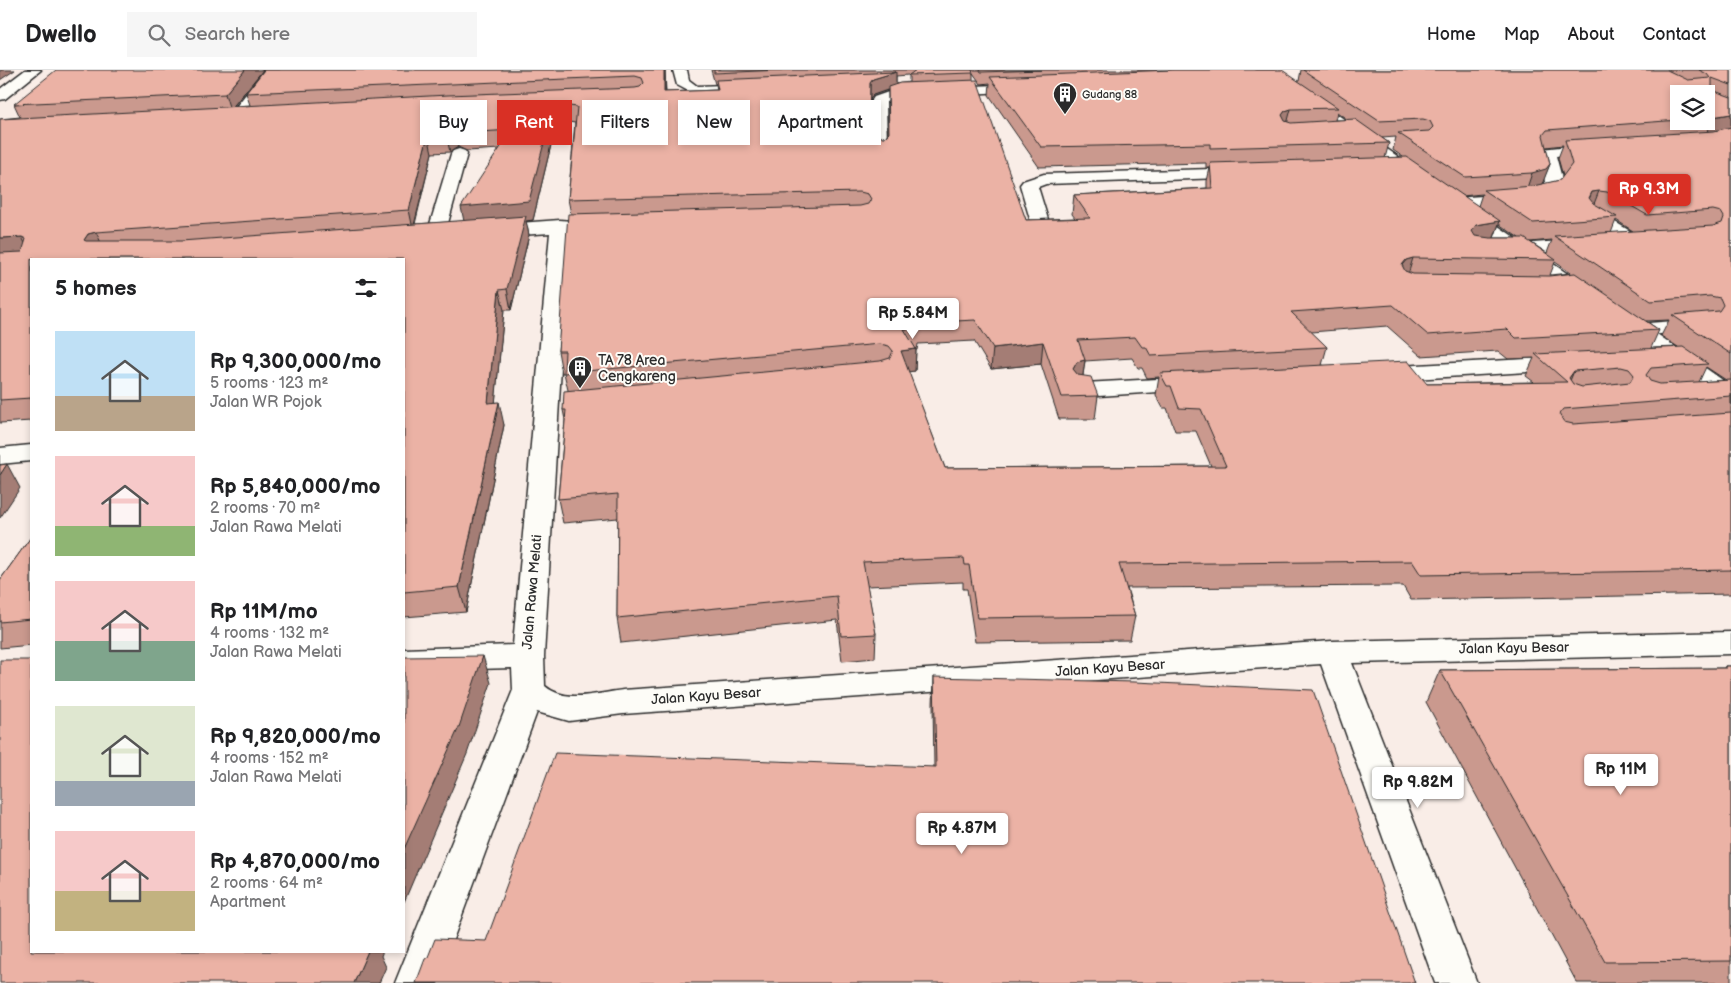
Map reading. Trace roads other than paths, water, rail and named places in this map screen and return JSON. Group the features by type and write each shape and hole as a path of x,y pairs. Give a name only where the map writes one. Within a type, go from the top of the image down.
{"street":[{"path":"0,96 34,70"},
{"path":"240,122 272,70"},
{"path":"680,70 682,82 698,91 764,87"},
{"path":"887,82 1033,75"},
{"path":"1272,77 1519,249 1567,294"},
{"path":"878,149 879,100 897,93 1045,88"},
{"path":"221,123 240,122 256,115"},
{"path":"1325,134 1354,133"},
{"path":"1371,145 1392,144"},
{"path":"1442,195 1526,198 1547,193 1554,182 1547,152 1615,146"},
{"path":"436,234 458,154"},
{"path":"1378,169 1404,168"},
{"path":"1041,226 1029,185 1044,179 1262,173"},
{"path":"1592,216 1635,242"},
{"path":"474,232 598,225"},
{"name":"Jalan Rawa Melati","path":"405,660 529,673 556,405 560,226"},
{"path":"417,235 455,233"},
{"path":"1489,249 1519,249 1656,240"},
{"path":"1541,288 1600,305 1726,391"},
{"path":"1636,330 1700,325"},
{"path":"1638,361 1678,359"},
{"path":"1361,375 1589,363"},
{"path":"1084,390 1213,383"},
{"path":"1689,394 1726,391"},
{"path":"0,456 30,453"},
{"name":"Jalan Kayu Besar","path":"529,673 541,702 569,709 633,702 1332,652 1731,643"},
{"path":"1332,652 1456,983"},
{"path":"416,983 529,673"}],"place":[{"name":"Gudang 88","path":"1065,115"},
{"name":"TA 78 Area Cengkareng","path":"580,389"}]}
